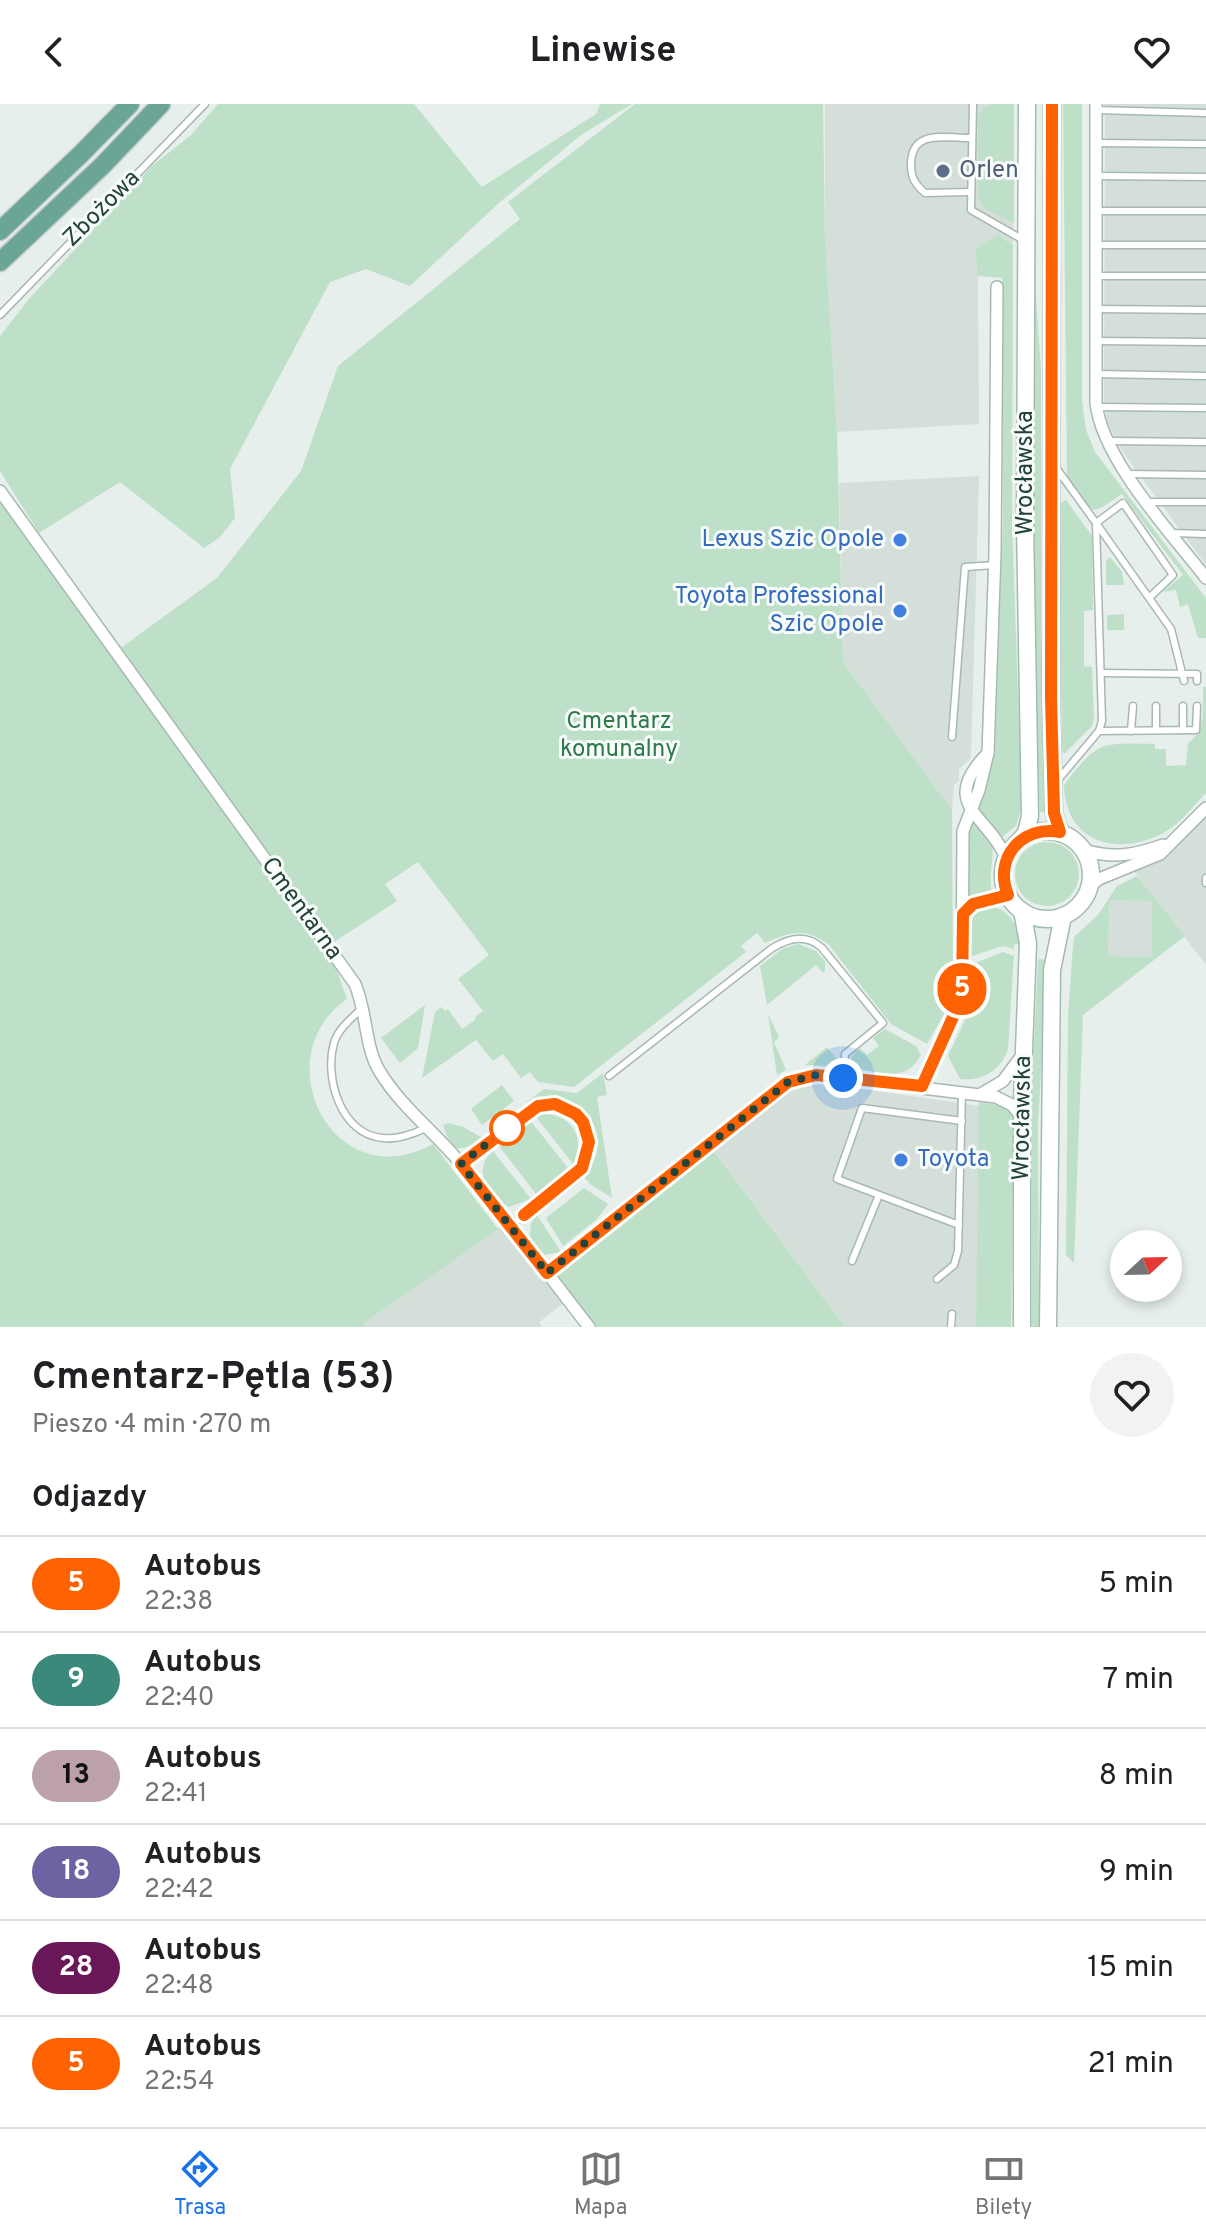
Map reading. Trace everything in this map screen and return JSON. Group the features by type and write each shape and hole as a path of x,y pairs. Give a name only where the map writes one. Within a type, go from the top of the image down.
{"main road":[{"path":"0,231 130,104"},
{"path":"0,262 103,165 161,104"},
{"name":"Wrocławska","path":"1020,840 1026,833 1030,816 1025,523 1027,104"},
{"name":"Wrocławska","path":"1051,108 1053,788 1054,813 1060,832"},
{"path":"1044,831 1060,832 1074,839 1084,850 1091,867 1090,886 1080,904 1063,916 1038,918 1022,911 1008,895 1004,880 1006,858 1020,840 1044,831"},
{"name":"Wrocławska","path":"1022,911 1028,943 1022,1116 1022,1327"},
{"name":"Wrocławska","path":"1048,1327 1052,970 1063,916"}],"street":[{"path":"1096,107 1096,374 1099,423 1127,474 1205,573"},
{"path":"997,287 995,565 988,753 968,781 967,800 970,810 990,829 1006,858"},
{"name":"Cmentarna","path":"0,491 355,984 364,1006 373,1060 391,1087 461,1164 589,1327"},
{"path":"1090,886 1112,873 1150,860 1172,843 1206,808"},
{"path":"922,1086 962,997 963,831 970,810"},
{"path":"1084,850 1118,857 1172,843"},
{"path":"963,914 973,904 1008,895"},
{"path":"981,1094 1003,1081 1023,1054"},
{"path":"547,1273 788,1082 816,1075 981,1094 1005,1100 1022,1116"}],"lane":[{"name":"Zbożowa","path":"0,315 205,104"},
{"path":"973,104 971,210 1026,241"},
{"path":"1096,107 1206,113"},
{"path":"970,192 925,193 915,183 911,173 911,151 918,142 929,138 971,138"},
{"path":"1096,143 1206,144"},
{"path":"1096,176 1206,177"},
{"path":"1096,211 1206,211"},
{"path":"1096,245 1206,245"},
{"path":"1096,276 1206,276"},
{"path":"1096,309 1206,310"},
{"path":"1096,341 1206,342"},
{"path":"1096,374 1206,376"},
{"path":"1097,407 1206,408"},
{"path":"1107,441 1206,442"},
{"path":"1051,461 1171,629 1184,678"},
{"path":"1127,474 1206,475"},
{"path":"1148,502 1206,502"},
{"path":"1096,523 1123,503 1173,575 1150,597"},
{"path":"1053,788 1060,775 1099,731 1102,721 1096,523"},
{"path":"1172,533 1206,534"},
{"path":"952,737 965,567 995,565"},
{"path":"1101,673 1197,678"},
{"path":"1131,731 1133,706"},
{"path":"1156,706 1156,730"},
{"path":"1183,706 1183,730"},
{"path":"1099,731 1196,730 1197,706"},
{"path":"609,1076 771,949 787,940 802,938 822,948 883,1023 845,1054 843,1078"},
{"path":"364,1006 343,1027 335,1041 332,1083 342,1107 358,1128 371,1136 396,1138 426,1128"},
{"path":"937,1279 954,1265 959,1225 962,1092"},
{"path":"461,1164 538,1106 555,1104 566,1107 583,1122 589,1142 582,1168 510,1226"},
{"path":"959,1225 837,1179 862,1108 962,1121"},
{"path":"852,1261 879,1195"},
{"path":"951,1327 952,1314"}],"shaded area":[{"path":"825,104 1014,104 1013,245 1006,240 975,249 979,424 837,432 825,238"},
{"path":"1105,104 1206,104 1206,565 1122,451 1107,421 1104,399"},
{"path":"979,476 971,758 959,770 952,810 843,662 839,483"},
{"path":"1206,812 1206,965 1134,871"},
{"path":"1108,900 1153,900 1152,957 1108,956"},
{"path":"829,1084 980,1106 976,1327 845,1327 714,1150 771,1102 803,1085"},
{"path":"506,1222 568,1300 539,1322 542,1327 363,1327 362,1325"}],"green space":[{"path":"218,104 414,104 482,187 596,114 600,104 632,104 581,135 500,202 410,286 366,269 330,282 230,469 235,518 219,538 204,548 120,482 39,533 0,471 0,336 29,299 152,166 191,135"},
{"name":"Cmentarz komunalny","path":"635,104 823,104 825,238 837,432 843,662 952,810 953,984 949,1005 927,1044 891,1024 821,939 798,933 765,943 757,933 741,946 746,952 574,1087 538,1082 530,1072 521,1078 503,1054 493,1061 476,1040 422,1078 435,1012 441,1007 445,1011 448,1009 462,1029 483,1011 458,979 489,955 418,862 385,884 397,901 328,946 347,999 322,1024 311,1054 311,1085 321,1114 340,1138 366,1153 397,1156 433,1144 498,1229 363,1324 363,1327 0,1327 0,496 115,652 217,578 301,471 338,366 520,219 508,202"},
{"path":"993,104 1014,104 1014,223 985,209 978,198 978,116"},
{"path":"1063,104 1082,104 1082,401 1086,430 1095,452 1206,598 1206,638 1198,638 1188,604 1180,607 1176,590 1162,592 1183,575 1122,494 1094,510 1067,477"},
{"path":"1035,113 1036,298 1041,369 1041,639 1049,812 1040,812 1033,663"},
{"path":"998,235 1013,245 1012,523 1022,806 1016,826 1002,837 978,810 995,750 1003,521 1002,278 978,276 975,249"},
{"path":"1066,500 1092,536 1093,610 1084,611 1084,666 1092,667 1094,718 1092,726 1064,754 1058,505"},
{"path":"1110,557 1122,572 1124,585 1106,585 1106,561"},
{"path":"1124,614 1124,630 1107,630 1107,615"},
{"path":"1203,687 1206,687 1206,793 1176,824 1147,840 1113,844 1084,832 1067,805 1064,785 1075,770 1102,747 1123,744 1155,744 1155,749 1166,749 1166,766 1186,765 1188,743 1201,726"},
{"path":"973,824 983,830 992,844 992,891 969,898 969,836"},
{"path":"1047,842 1065,848 1073,856 1079,874 1073,892 1065,900 1047,906 1029,900 1021,892 1015,874 1021,856 1029,848"},
{"path":"1137,876 1185,936 1083,1015 1074,1263 1066,1255 1068,1016 1074,937 1098,915 1117,886","holes":["1109,900 1152,901 1152,957 1108,956"]},
{"path":"991,906 1012,920 1021,944 1014,944 1014,949 1003,946 969,957 969,933 973,919 977,913"},
{"path":"798,944 816,951 825,961 825,970 823,973 816,965 767,1005 760,966 782,949"},
{"path":"1003,952 1014,956 1008,1049 1001,1063 990,1073 976,1079 960,1079 948,1056 972,1005 975,963"},
{"path":"1038,959 1047,960 1038,1126 1039,1327 1032,1327 1032,1088"},
{"path":"425,1005 418,1048 400,1063 381,1038"},
{"path":"768,1014 779,1037 774,1042 786,1070 777,1075"},
{"path":"885,1029 916,1046 921,1055 915,1064 908,1070 891,1074 852,1068 853,1055 860,1048 867,1055 879,1046 873,1038"},
{"path":"827,1047 839,1061 837,1066 805,1065"},
{"path":"603,1073 607,1095 597,1097 612,1198 584,1177 594,1161 598,1144 588,1115 576,1105 561,1099 544,1098 525,1103 544,1089 577,1093"},
{"path":"502,1085 514,1101 482,1125 471,1109"},
{"path":"979,1102 1005,1106 1014,1119 1011,1327 976,1327"},
{"path":"545,1114 563,1119 574,1130 578,1146 573,1164 536,1117"},
{"path":"530,1120 568,1168 536,1194 499,1146"},
{"path":"448,1123 481,1137 467,1147 451,1146 443,1125"},
{"path":"709,1144 845,1327 589,1327 547,1273"},
{"path":"493,1151 531,1199 509,1207 494,1197 483,1173 487,1157"},
{"path":"584,1188 608,1204 597,1219 563,1246 546,1218"},
{"path":"537,1215 561,1252 544,1255 529,1242 531,1223"}],"bus line":[{"name":"5","path":"524,1215 582,1168 588,1152 587,1133 576,1114 555,1104 538,1106 461,1164 547,1273 788,1082 816,1075 922,1086 962,997 963,914 973,904 1008,895 1004,865 1010,851 1020,840 1035,832 1060,832 1054,813 1051,697 1052,104"}],"place":[{"name":"Orlen","path":"943,171"},
{"name":"Lexus Szic Opole","path":"900,540"},
{"name":"Toyota Professional Szic Opole","path":"900,611"},
{"name":"Toyota","path":"901,1160"}],"route":[{"path":"507,1128 461,1164 547,1273 788,1082 816,1075 843,1078"}]}
